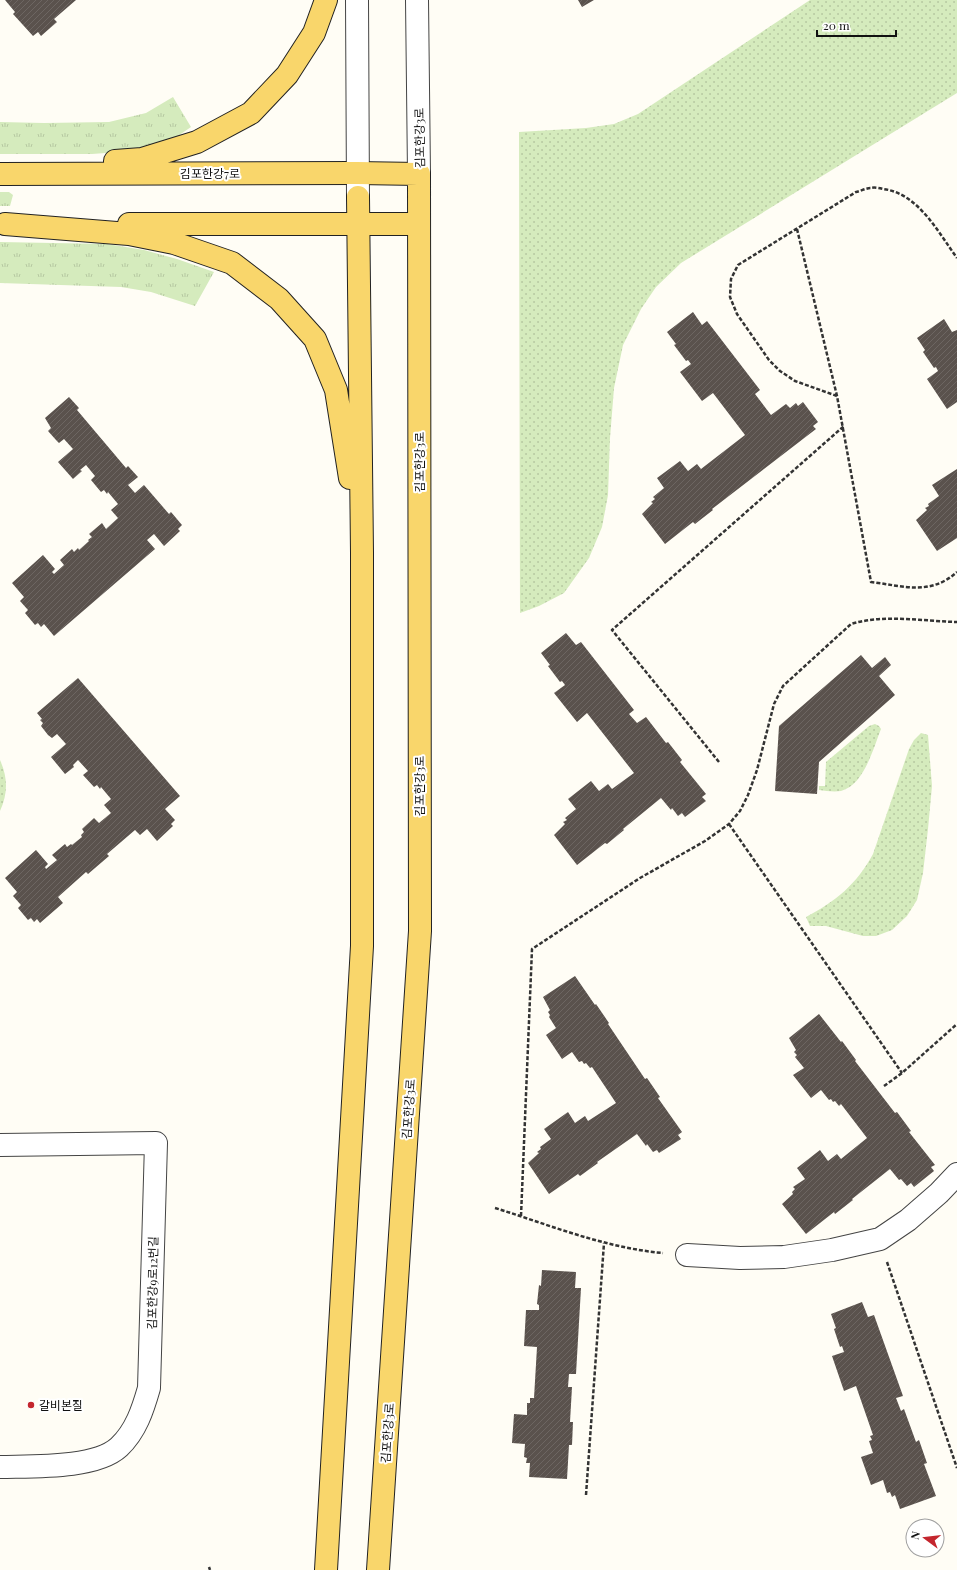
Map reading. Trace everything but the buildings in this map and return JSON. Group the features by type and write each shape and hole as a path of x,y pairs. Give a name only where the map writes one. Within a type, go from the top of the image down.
{"main road":[{"path":"0,173 142,159 197,142 251,112 287,76 314,33 326,0"},
{"name":"김포한강7로","path":"0,173 419,174"},
{"name":"김포한강3로","path":"378,1570 420,931 419,174"},
{"path":"326,1570 362,946 362,552 358,197"},
{"path":"3,224 419,224"},
{"path":"3,224 129,234 174,243 232,263 279,298 315,340 336,390 362,552"}],"street":[{"path":"357,0 358,197"},
{"name":"김포한강3로","path":"417,0 419,174"},
{"name":"김포한강9로12번길","path":"0,1145 156,1143 149,1388 142,1412 131,1432 118,1448 99,1458 47,1466 0,1467"},
{"path":"687,1255 740,1258 784,1257 832,1250 880,1240 908,1220 939,1193 957,1174"}],"path":[{"path":"837,396 795,381 780,371 768,360 737,314 730,297 731,279 738,265 856,192 872,187 888,190 904,196 916,206 930,220 957,258"},
{"path":"797,229 844,426 871,582 916,588 934,586 947,581 957,572"},
{"path":"719,762 612,630 844,426"},
{"path":"521,1216 532,949 640,878 705,840 729,824 740,811 748,795 757,770 774,704 783,686 851,624 864,620 883,619 957,622"},
{"path":"729,824 902,1073"},
{"path":"884,1086 902,1073 957,1024"},
{"path":"495,1208 604,1243 648,1252 687,1255"},
{"path":"880,1240 957,1468"},
{"path":"586,1495 604,1243"}],"green space":[{"path":"810,0 957,0 957,93 681,263 656,287 641,309 623,345 614,388 608,495 602,527 589,558 564,593 539,606 520,613 519,132 586,128 614,124 638,114"},
{"path":"173,97 191,127 169,142 133,151 92,154 0,154 0,122 109,122 146,113"},
{"path":"0,192 9,192 13,195 10,206 0,206"},
{"path":"0,242 107,244 144,250 177,259 214,272 195,306 151,292 121,287 0,283"},
{"path":"875,724 881,729 867,765 856,782 841,791 819,790 819,786 825,786 826,762 869,726"},
{"path":"921,733 928,735 932,786 923,873 917,900 907,916 892,930 876,936 863,936 826,926 810,926 806,917 827,905 844,891 860,875 873,854 909,749 914,740"},
{"path":"0,760 6,779 6,792 0,811"}],"place":[{"name":"갈비본질","path":"31,1405"}]}
